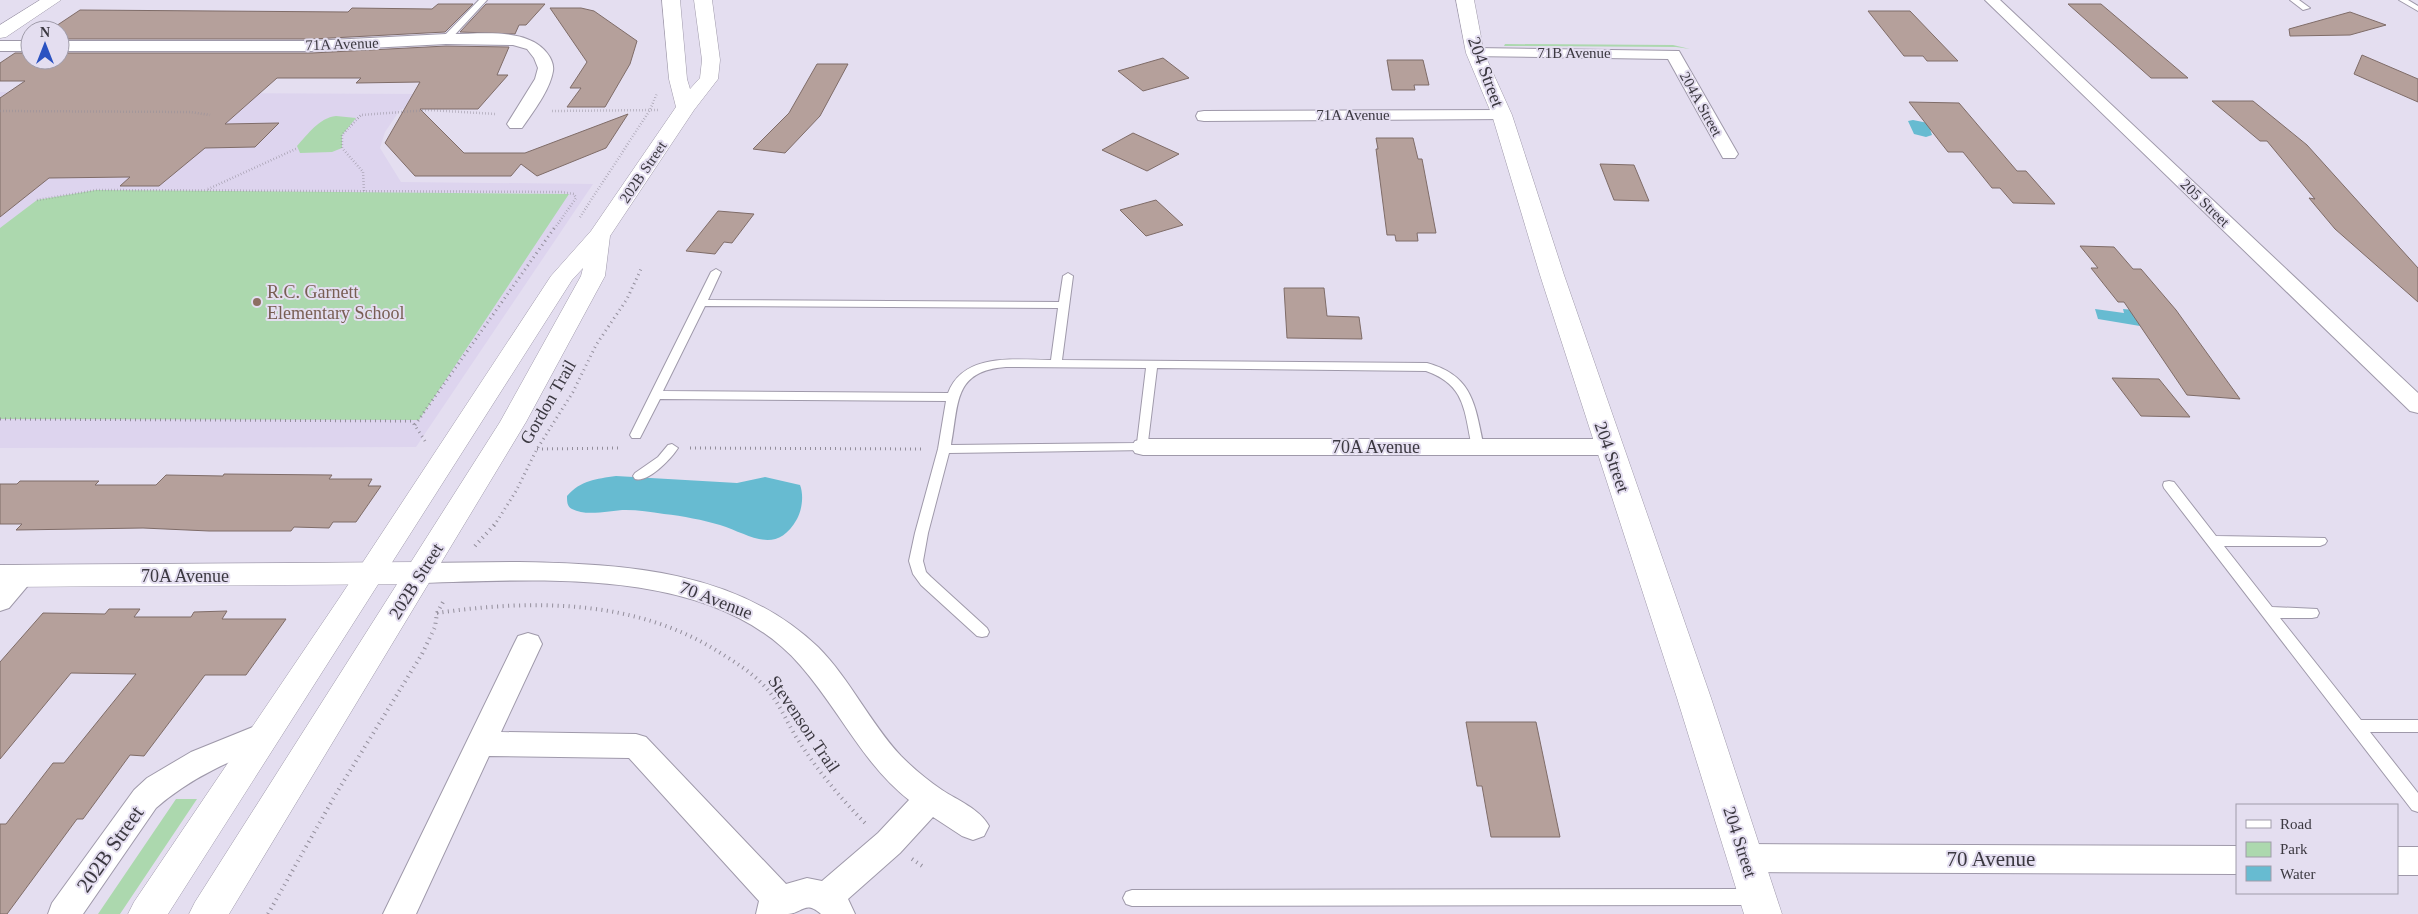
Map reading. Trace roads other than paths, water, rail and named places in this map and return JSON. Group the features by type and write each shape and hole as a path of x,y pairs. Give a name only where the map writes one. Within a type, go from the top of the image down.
{"main road":[{"path":"0,33 52,0"},
{"path":"671,0 678,79 685,109"},
{"name":"202B Street","path":"147,914 563,276 599,236 685,109 709,79 711,69 703,0"},
{"name":"204 Street","path":"1465,0 1475,53 1502,115 1552,275 1760,906"},
{"name":"202B Street","path":"208,914 513,422 593,276 599,236"},
{"name":"70 Avenue","path":"370,574 421,573"},
{"name":"70A Avenue","path":"12,576 370,574"}],"street":[{"name":"205 Street","path":"1992,0 2418,406"},
{"name":"71A Avenue","path":"70,46 312,46 446,39 514,40 533,46 542,57 546,68 543,79 518,120"},
{"path":"0,46 20,46"},
{"name":"71B Avenue","path":"1475,53 1673,54"},
{"name":"204A Street","path":"1673,54 1728,154"},
{"name":"71A Avenue","path":"1204,116 1502,115"},
{"name":"70A Avenue","path":"1144,447 1609,447"},
{"name":"70 Avenue","path":"421,573 574,574 644,579 679,584 712,595 746,610 781,630 809,656 870,741 891,766 930,799 973,826"},
{"path":"0,601 12,576"},
{"path":"399,914 528,644"},
{"name":"202B Street","path":"64,914 145,799 158,786 193,764 265,734"},
{"path":"480,744 636,746 775,908 804,892 816,892 833,905 888,842 930,799"},
{"name":"70 Avenue","path":"1745,858 2236,860"},
{"path":"2398,861 2418,861"}],"lane":[{"path":"446,39 483,0"},
{"path":"2294,0 2306,8"},
{"path":"2403,0 2418,9"},
{"path":"636,435 716,272"},
{"path":"1056,363 1068,276"},
{"path":"702,303 1064,305"},
{"path":"982,632 926,581 920,574 916,561 944,449 954,397 962,380 972,372 986,366 1006,363 1056,363 1427,367 1453,376 1466,393 1478,447"},
{"path":"944,449 1144,447 1152,364"},
{"path":"656,395 954,397"},
{"path":"639,476 662,460 672,448"},
{"path":"2169,485 2418,806"},
{"path":"2213,541 2320,541"},
{"path":"2268,612 2312,613"},
{"path":"2356,726 2418,726"},
{"path":"1132,898 1760,906"}],"water":[{"path":"1908,121 1928,123 1932,135 1926,137 1914,134"},
{"path":"2095,309 2124,313 2123,309 2135,310 2140,326 2098,319"},
{"path":"616,476 737,483 765,477 800,485 802,493 801,507 797,519 789,530 772,540 762,540 720,525 678,516 631,510 585,513 569,507 567,496 583,483"}],"place":[{"name":"R.C. Garnett Elementary School","path":"257,302"}]}
